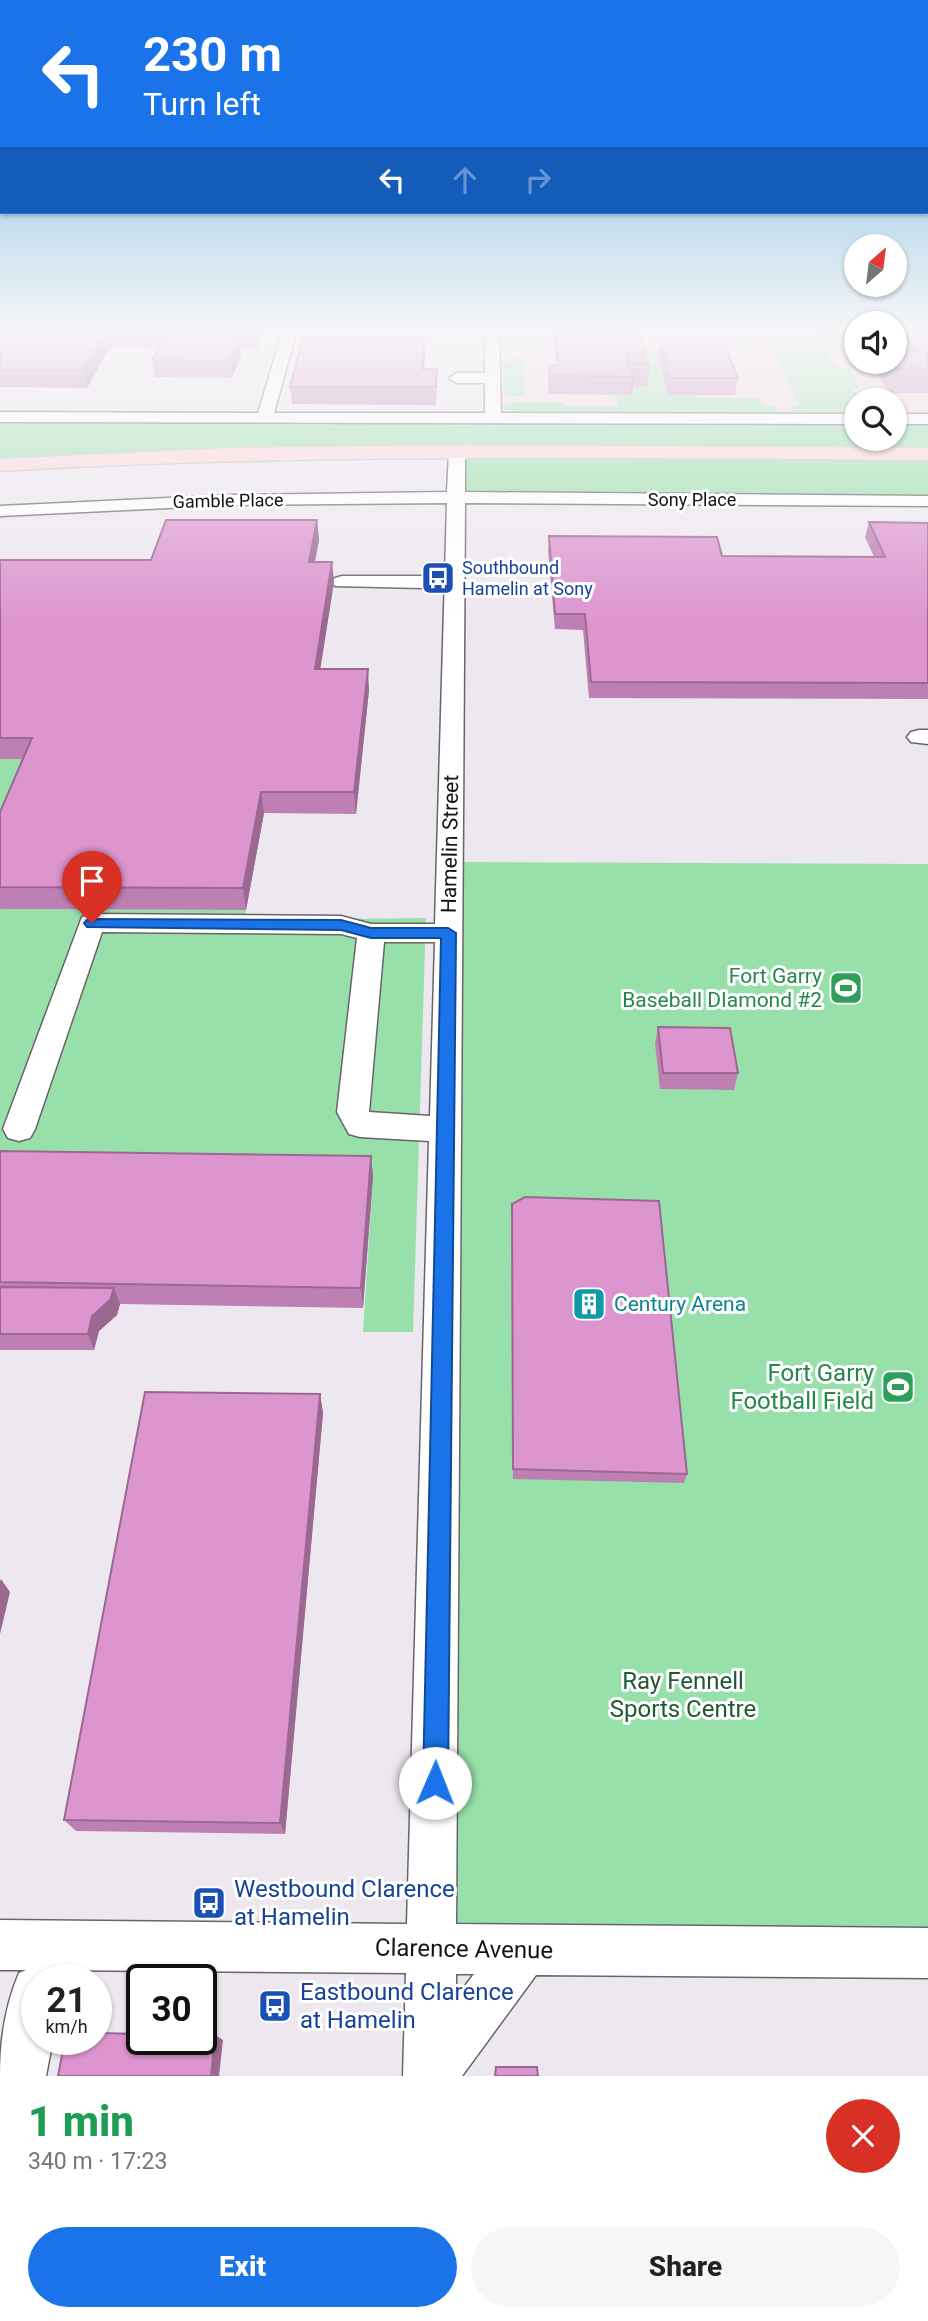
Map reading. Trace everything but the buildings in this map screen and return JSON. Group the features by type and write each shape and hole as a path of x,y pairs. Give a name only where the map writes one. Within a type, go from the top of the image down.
{"main road":[{"path":"0,465 169,456 456,474 928,454"},
{"path":"0,479 213,469 456,474 928,470"}],"street":[{"name":"Sony Place","path":"456,474 928,501"},
{"name":"Gamble Place","path":"0,511 192,501 456,474"},
{"name":"Hamelin Street","path":"429,2076 456,474"},
{"path":"342,582 422,582"},
{"path":"19,1129 92,923 341,925 371,933 448,933"},
{"path":"371,933 353,1112 360,1125 446,1129"},
{"name":"Clarence Avenue","path":"54,1964 433,1948 928,1953"},
{"path":"429,2076 524,1949"},
{"path":"20,2076 22,2055"}],"green space":[{"path":"0,427 844,427 844,451 907,451 907,427 928,427 928,501 456,500 457,453 0,465"},
{"path":"0,759 38,759 0,851"},
{"name":"Ray Fennell Sports Centre","path":"450,862 928,864 928,1953 433,1948"},
{"path":"0,909 246,910 244,920 426,918 413,1332 363,1332 373,1177 0,1172"}],"place":[{"name":"Southbound Hamelin at Sony","path":"438,578"},
{"name":"Fort Garry Baseball DIamond #2","path":"846,988"},
{"name":"Century Arena","path":"589,1304"},
{"name":"Fort Garry Football Field","path":"898,1387"},
{"name":"Westbound Clarence at Hamelin","path":"209,1903"},
{"name":"Eastbound Clarence at Hamelin","path":"275,2006"}],"route":[{"path":"92,923 341,925 371,933 448,933 435,1783"}]}
